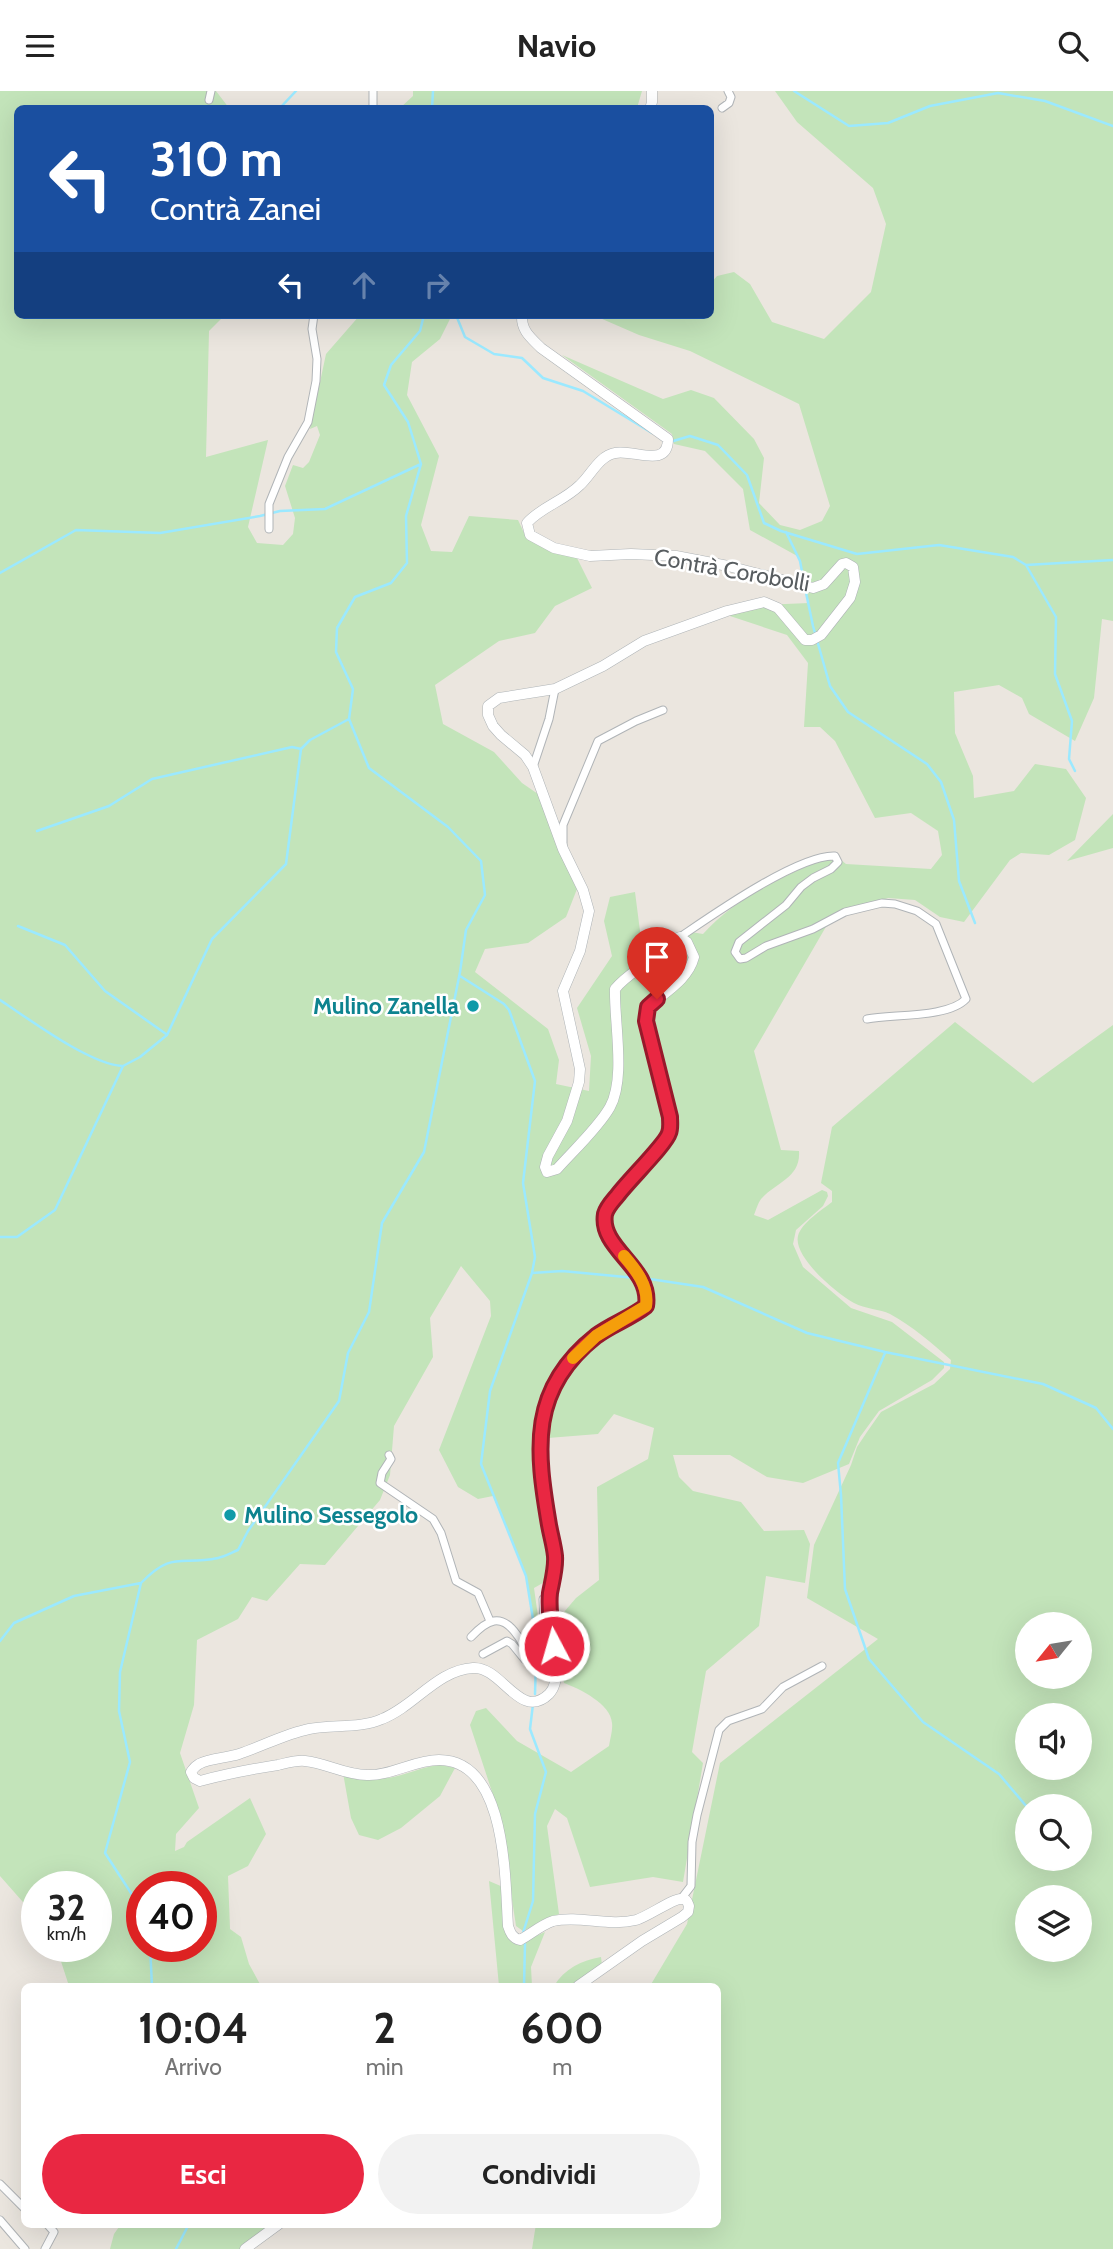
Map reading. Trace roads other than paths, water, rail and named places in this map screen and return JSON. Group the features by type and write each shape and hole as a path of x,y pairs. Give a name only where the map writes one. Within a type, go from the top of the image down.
{"street":[{"path":"209,100 211,91"},
{"path":"722,108 729,103 731,97 728,91"},
{"path":"269,530 268,514 288,457 308,422 316,381 313,319"},
{"name":"Contrà Corobolli","path":"522,320 526,333 541,348 668,444 664,454 654,456 629,452 614,453 603,459 565,498 533,516 527,523 530,535 554,548 590,556 676,556 813,588 824,584 846,563 853,567 855,582 850,598 817,637 806,641 778,608 764,602 727,611 644,641 603,666 555,689 499,698 488,706 488,715 493,726 525,755 533,767 563,849 577,874 589,911 580,951 563,992 580,1069 579,1083 567,1121 548,1156 545,1167 547,1172 557,1169 598,1123 609,1109 616,1093 618,1040 615,989 667,942 680,937"},
{"path":"533,767 550,719 555,689"},
{"path":"563,849 563,825 598,741 663,710"},
{"path":"822,1666 783,1687 763,1708 728,1721 719,1730 692,1842 691,1886 681,1899 637,1920 620,1923 562,1920 550,1922 520,1940 515,1939 508,1926 502,1852 490,1799 485,1787 467,1768 450,1761 426,1761 375,1775 359,1775 302,1761 200,1781 192,1776 193,1769 200,1764 245,1752 311,1728 348,1726 382,1720 445,1677 460,1670 475,1668 490,1671 522,1700 537,1702 552,1691 557,1677 550,1596 555,1559 547,1514 540,1440 549,1394 573,1358 596,1336 646,1306 648,1297 641,1278 609,1236 604,1224 606,1211 670,1131 670,1117 646,1021 648,1007 677,984 692,966 694,957 687,942 680,937 778,876 813,861 835,856 838,862 835,867 807,882 786,905 739,941 735,952 740,959 746,958 766,946 813,929 845,912 882,903 917,911 932,920 939,929 947,956 966,999 950,1009 867,1019"},
{"path":"389,1455 391,1459 382,1473 380,1483 433,1519 441,1533 456,1581 476,1592 490,1621"},
{"path":"471,1637 490,1621 498,1620 519,1636 524,1649 531,1656 537,1657 544,1648 543,1599 550,1596"},
{"path":"483,1654 507,1641 525,1660 531,1656"},
{"path":"582,1983 688,1912 689,1906 681,1899"},
{"path":"1,2189 21,2206"},
{"path":"0,2220 25,2249"},
{"path":"45,2249 54,2237 50,2228"},
{"path":"245,2249 274,2228"}],"waterway":[{"path":"283,105 296,91"},
{"path":"432,105 433,91"},
{"path":"794,91 849,126 888,123 930,106 998,93 1045,101 1113,126"},
{"path":"141,1583 161,1566 169,1563 218,1558 238,1550 248,1531 339,1401 348,1353 369,1312 382,1223 424,1152 466,930 485,895 481,861 448,827 369,768 349,719 353,689 336,652 337,628 355,597 391,583 407,563 406,516 421,464 408,422 384,385 391,365 420,331 423,319"},
{"path":"458,319 465,337 494,354 522,358 543,378 583,391 652,433"},
{"path":"670,442 690,436 718,445 747,475 764,523 781,531 857,554 939,545 1013,557 1026,565 1056,617 1055,674 1072,721 1069,759 1075,771"},
{"path":"0,573 76,530 160,533 280,511 325,509 421,464"},
{"path":"786,532 800,561 804,582"},
{"path":"1026,565 1113,560"},
{"path":"805,588 830,686 848,712 927,764 941,782 954,820 959,881 975,923"},
{"path":"0,1237 17,1237 55,1210 123,1066 140,1057 167,1035 212,939 286,864 301,749 310,740 349,719"},
{"path":"37,831 109,806 152,779 292,747 301,749"},
{"path":"18,926 65,945 105,991 166,1034"},
{"path":"460,976 509,1010 535,1081 523,1183 535,1257 532,1273 490,1391 481,1464 526,1576 538,1650"},
{"path":"0,1000 93,1058 122,1066"},
{"path":"532,1273 562,1271 636,1278"},
{"path":"643,1278 703,1287 807,1333 1043,1384 1096,1408 1113,1429"},
{"path":"885,1353 838,1463 845,1589 869,1659 923,1722 999,1774 1016,1794"},
{"path":"126,1885 105,1853 130,1762 119,1711 120,1672 141,1583"},
{"path":"0,1641 14,1623 74,1596 141,1583"},
{"path":"535,1694 536,1659"},
{"path":"523,1933 533,1901 535,1814 546,1772 530,1729 533,1704"},
{"path":"524,1983 525,1944"},
{"path":"151,1962 152,1983"},
{"path":"176,2249 187,2228"}],"place":[{"name":"Mulino Zanella","path":"473,1006"},
{"name":"Mulino Sessegolo","path":"230,1515"}]}
